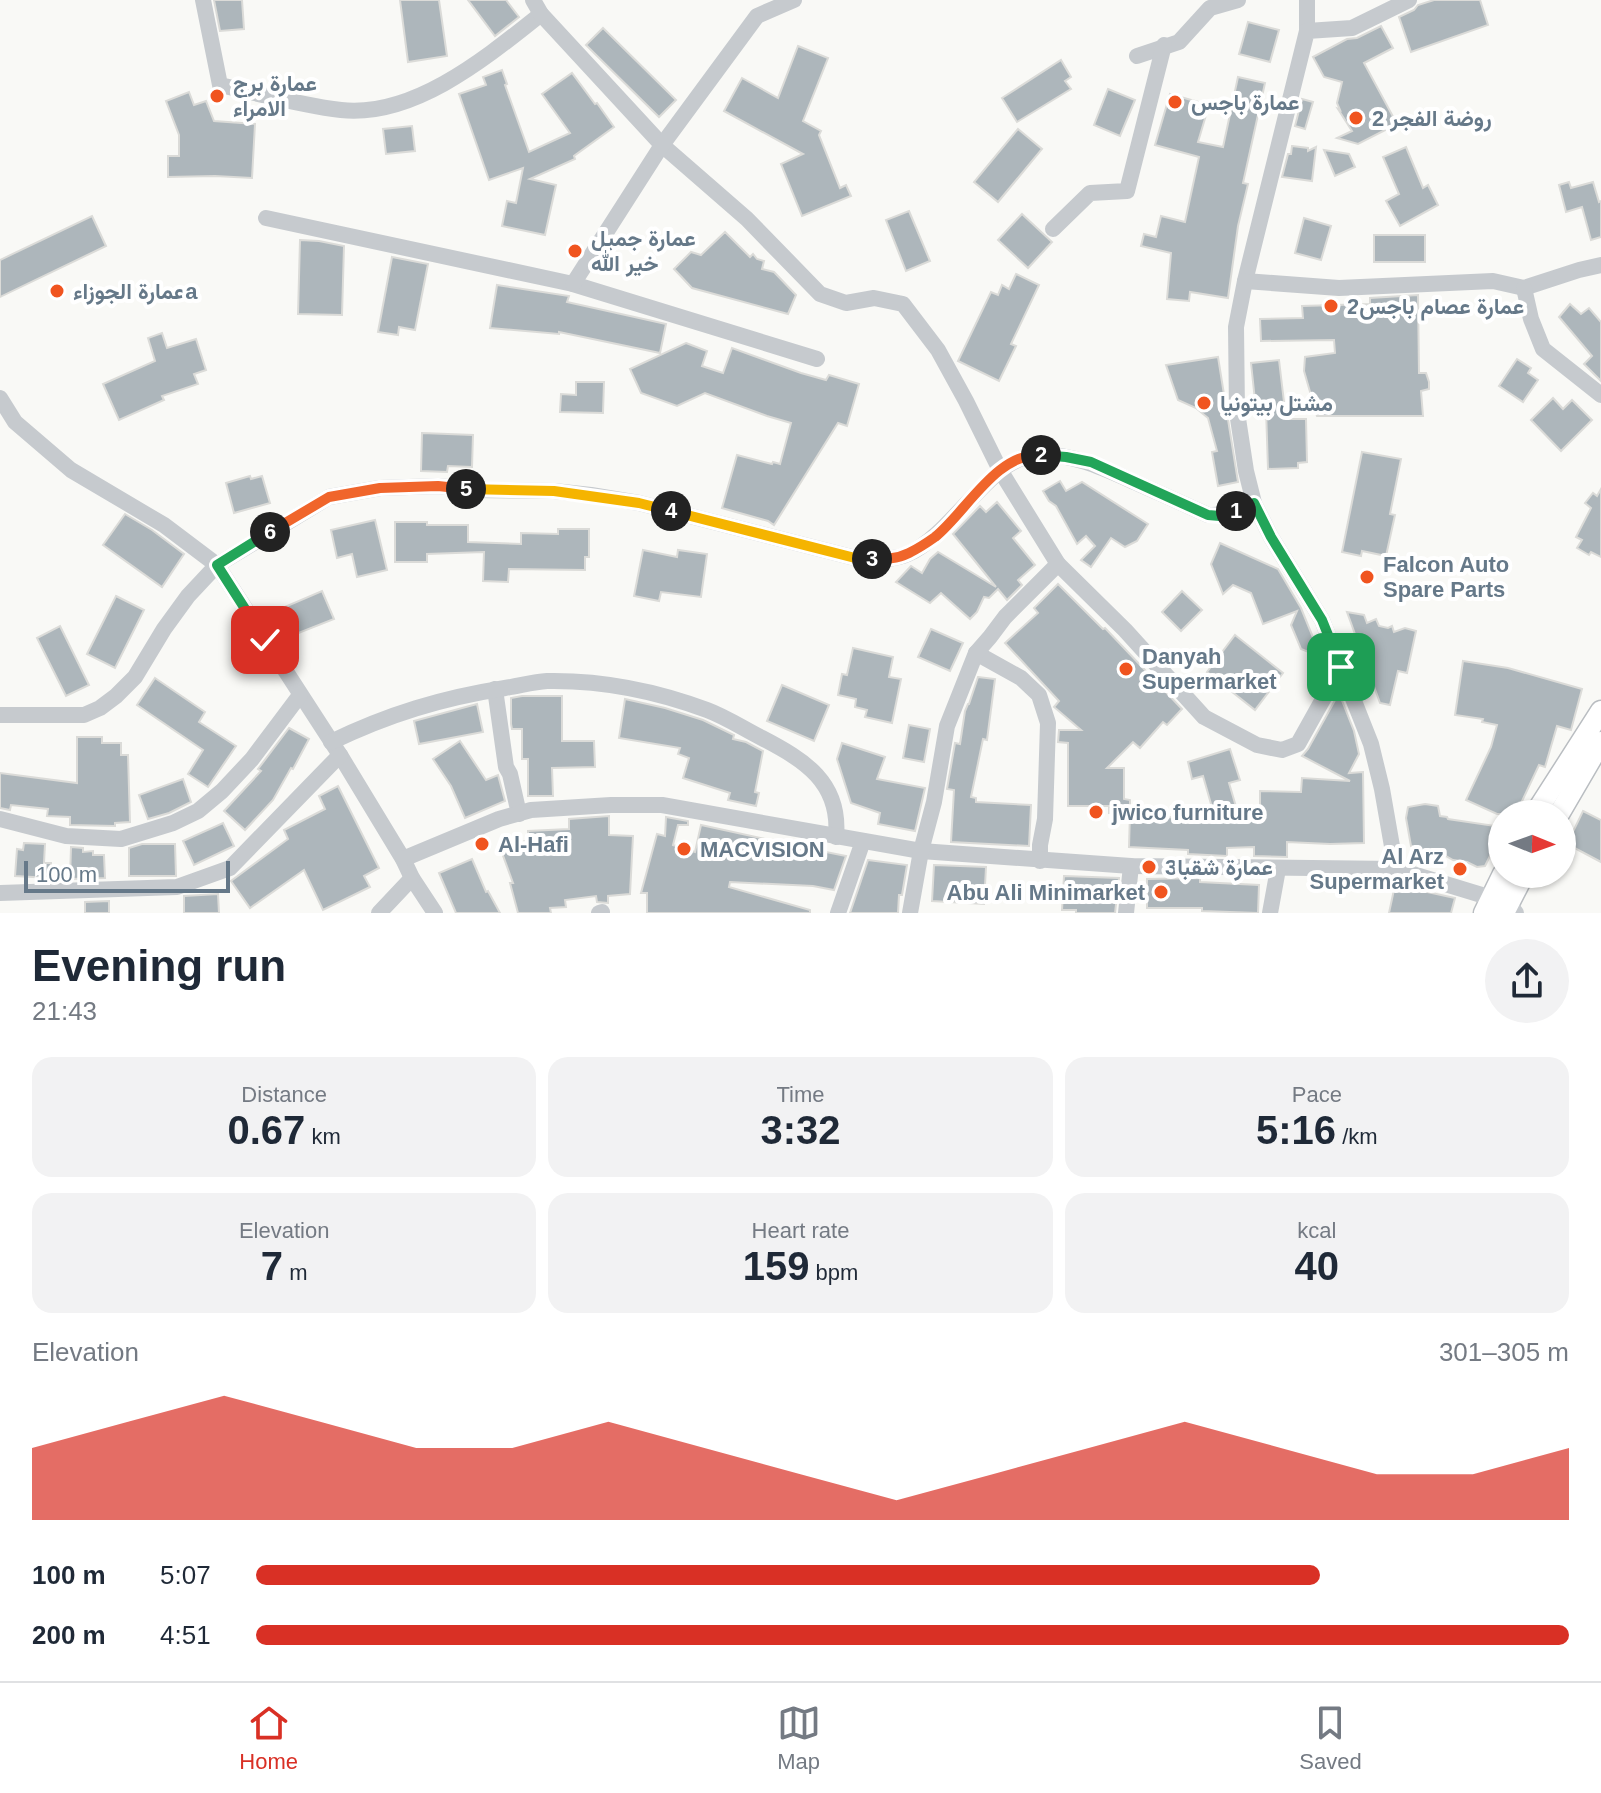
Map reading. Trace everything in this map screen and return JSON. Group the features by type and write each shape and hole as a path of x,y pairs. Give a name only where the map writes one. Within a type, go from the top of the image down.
{"main road":[{"path":"1544,800 1601,711"},
{"path":"1567,800 1601,742"},
{"path":"1500,908 1502,888"},
{"path":"1500,908 1514,888"}],"street":[{"path":"203,0 220,85 343,110 372,109 413,98 450,80 484,58 537,7 662,145 747,219 820,294 846,303 874,298 903,304 938,350 1000,470 1058,564 1125,630 1204,717 1257,745 1282,750 1298,744 1341,667"},
{"path":"573,284 662,145 757,16 794,0"},
{"path":"1137,56 1179,42 1210,8 1238,0"},
{"path":"1307,0 1307,31 1236,327 1237,412 1254,503 1322,620 1371,744 1396,869"},
{"path":"1307,31 1352,28 1409,0"},
{"path":"1053,229 1090,193 1127,191 1164,45"},
{"path":"266,218 573,284 817,359"},
{"path":"1245,281 1339,288 1493,281 1524,288 1601,265"},
{"path":"1524,288 1531,319 1543,349 1601,395"},
{"path":"0,398 15,422 71,470 164,525 217,565 336,748 435,913"},
{"path":"0,715 84,715 100,708 135,677 188,596 217,565 329,497 380,488 438,486 475,490 554,491 639,503 859,559 889,559 908,554 936,536 1000,470 1018,458 1035,455 1091,462 1208,515 1220,516 1254,503"},
{"path":"910,913 947,726 976,653 1005,617 1058,564"},
{"path":"976,653 1021,678 1039,695 1048,723 1045,819 1040,861"},
{"path":"0,893 177,887 230,868 336,748 370,723 413,708 545,681 603,683 652,692 709,711 778,746 812,769 825,785 833,806 836,837"},
{"path":"495,689 506,767 519,814"},
{"path":"0,819 66,836 121,839 173,823 198,811 222,791 252,759 300,695"},
{"path":"403,859 457,835 519,814 556,807 662,805 921,851 1131,866 1396,869 1500,908"},
{"path":"838,913 863,841"},
{"path":"1126,913 1131,866"},
{"path":"1270,913 1278,869"},
{"path":"379,913 412,878"}],"building":[{"path":"214,0 242,0 244,29 220,31"},
{"path":"400,0 439,0 447,56 408,62"},
{"path":"468,0 506,0 519,17 495,36"},
{"path":"1434,0 1480,0 1488,25 1411,52 1399,17 1418,5"},
{"path":"1248,22 1279,30 1270,62 1239,54"},
{"path":"1381,26 1393,48 1364,63 1397,124 1358,144 1337,138 1352,131 1338,109 1342,82 1324,77 1313,57"},
{"path":"603,28 676,100 659,117 586,45"},
{"path":"798,46 828,58 803,121 821,131 819,135 840,188 846,185 851,196 802,216 781,164 803,154 724,111 742,78 778,98"},
{"path":"1061,60 1071,77 1065,81 1071,89 1017,122 1002,98"},
{"path":"502,70 529,152 570,133 542,94 572,73 614,127 574,156 575,159 530,179 556,185 545,235 502,226 507,201 516,203 523,168 489,180 459,94 486,85 483,77"},
{"path":"1238,77 1265,83 1243,183 1248,184 1238,226 1228,298 1190,292 1189,301 1167,299 1171,253 1141,246 1144,234 1156,237 1161,216 1185,222 1199,157 1155,145 1170,94 1209,105 1198,142 1223,147"},
{"path":"1108,89 1135,100 1120,136 1094,125"},
{"path":"189,92 194,105 206,101 214,121 255,124 252,178 168,177 168,156 179,156 179,135 166,101"},
{"path":"1302,99 1313,102 1305,129 1295,126"},
{"path":"412,126 415,151 386,154 383,129"},
{"path":"1018,129 1042,149 998,202 974,182"},
{"path":"1292,146 1308,148 1308,151 1316,147 1312,181 1282,177"},
{"path":"1406,147 1423,188 1428,185 1438,205 1400,226 1386,201 1399,194 1383,157"},
{"path":"1324,150 1349,154 1355,167 1335,176"},
{"path":"1569,182 1571,188 1593,182 1601,201 1601,237 1591,240 1582,207 1566,212 1559,185"},
{"path":"909,211 930,261 906,271 886,220"},
{"path":"1022,214 1052,242 1028,268 998,240"},
{"path":"92,216 106,246 0,297 0,260"},
{"path":"1304,218 1331,226 1321,260 1295,253"},
{"path":"725,232 750,257 753,254 764,261 762,269 774,272 796,295 788,314 692,288 674,269 691,252 701,255"},
{"path":"1374,235 1425,235 1425,262 1374,262"},
{"path":"300,240 344,246 342,315 298,314"},
{"path":"392,257 428,264 415,330 399,327 398,335 378,332"},
{"path":"1016,274 1039,285 1011,344 1016,346 999,381 958,361 991,292 998,295 1002,285 1009,289"},
{"path":"497,285 569,296 567,302 666,324 660,353 559,332 490,328"},
{"path":"1418,295 1419,373 1426,373 1429,382 1429,389 1421,391 1423,416 1317,416 1304,371 1305,357 1335,353 1334,340 1261,341 1260,319 1303,318 1302,306 1370,304 1370,298"},
{"path":"1570,304 1581,314 1589,308 1601,322 1601,381 1584,364 1592,356 1559,317"},
{"path":"162,333 167,348 196,339 206,370 194,374 198,384 162,396 164,400 119,420 103,384 155,361 148,338"},
{"path":"686,343 707,351 702,366 723,373 732,348 801,373 826,380 829,375 859,384 847,426 838,423 774,525 722,508 737,455 780,464 791,423 705,393 677,406 641,393 630,369"},
{"name":"مشتل بيتونيا","path":"1218,357 1238,482 1218,486 1212,452 1217,451 1208,418 1196,408 1178,400 1166,365"},
{"path":"1517,359 1531,368 1528,373 1538,380 1523,402 1499,386"},
{"path":"1279,360 1286,419 1306,419 1307,462 1298,463 1298,468 1268,469 1266,409 1256,410 1251,363"},
{"path":"576,382 604,382 603,413 560,412 561,394 576,395"},
{"path":"1553,398 1563,409 1572,400 1592,420 1561,451 1531,420"},
{"path":"422,433 473,435 472,467 448,466 447,472 421,471"},
{"path":"1362,452 1401,459 1390,514 1395,515 1386,556 1362,551 1361,556 1342,552"},
{"path":"250,476 251,479 262,476 270,503 234,513 226,483"},
{"path":"1060,481 1066,491 1082,482 1148,524 1137,541 1125,547 1111,538 1091,567 1081,560 1095,546 1086,536 1077,544 1056,506 1043,491"},
{"path":"1601,489 1601,557 1577,548 1582,540 1576,537 1591,508 1585,503 1593,493 1597,496"},
{"path":"997,502 1021,531 1013,538 1035,565 1018,580 1022,585 1007,600 998,589 989,598 984,597 970,619 941,593 930,603 896,582 911,566 922,573 938,552 996,587 953,534 980,506 986,512"},
{"path":"125,514 184,554 162,587 103,545"},
{"path":"375,520 387,570 357,577 352,554 337,558 331,530"},
{"path":"395,522 468,525 468,542 521,544 521,533 558,534 558,529 589,529 589,557 585,557 585,570 509,569 508,582 483,581 484,552 427,554 427,562 395,562"},
{"path":"1220,543 1278,569 1301,608 1321,657 1301,649 1291,625 1297,611 1263,624 1251,593 1233,585 1223,594 1211,564"},
{"path":"643,550 677,557 678,550 707,554 701,597 661,592 659,601 634,596"},
{"path":"1058,584 1182,709 1167,725 1163,722 1140,748 1133,742 1107,768 1124,768 1124,799 1130,800 1130,813 1109,813 1109,806 1068,806 1068,743 1058,742 1059,730 1081,730 1054,707 1059,701 1005,643 1038,613 1034,608"},
{"path":"322,591 334,619 291,636 280,609"},
{"path":"1182,591 1202,610 1181,631 1162,612"},
{"path":"116,596 144,610 115,668 87,654"},
{"path":"1347,612 1364,615 1367,623 1376,619 1379,626 1392,626 1394,632 1405,628 1416,631 1407,673 1398,671 1390,705 1380,703"},
{"path":"60,626 89,685 66,696 37,638"},
{"path":"931,629 963,643 950,671 918,657"},
{"path":"1235,635 1283,673 1255,710 1207,672"},
{"path":"853,648 893,657 889,677 901,679 892,723 865,717 867,710 855,707 856,699 838,695 842,674 847,675"},
{"path":"1463,661 1508,668 1582,689 1571,730 1557,726 1545,767 1539,765 1523,800 1488,800 1488,810 1466,800 1491,747 1497,725 1482,722 1483,719 1455,715"},
{"path":"978,677 995,679 987,740 983,739 971,797 976,798 976,802 1031,805 1029,846 951,842 954,790 947,789 955,743 960,744 965,711"},
{"path":"155,678 205,712 199,722 236,746 208,787 188,774 203,750 137,705"},
{"path":"782,685 829,705 814,741 767,721"},
{"path":"1339,693 1354,731 1359,754 1349,773 1363,772 1364,843 1287,842 1287,857 1254,856 1254,847 1227,848 1227,856 1188,854 1188,850 1129,847 1130,812 1163,813 1163,817 1188,818 1188,811 1213,811 1203,776 1192,779 1188,762 1230,749 1240,780 1229,783 1237,810 1260,809 1260,791 1301,792 1302,778 1350,781 1302,756"},
{"path":"562,696 562,741 594,741 595,767 552,768 553,796 528,796 528,759 522,759 522,729 512,729 511,724 511,698"},
{"path":"625,699 703,720 734,735 733,739 763,751 755,792 759,793 756,806 728,800 730,793 683,778 689,758 678,754 680,748 619,738"},
{"path":"477,704 483,732 419,744 414,721"},
{"path":"909,725 930,729 924,762 903,758"},
{"path":"289,728 309,739 273,800 245,830 224,811 261,771 258,769"},
{"path":"77,737 102,737 102,743 121,743 121,755 128,755 130,822 115,823 115,826 70,825 70,817 47,816 48,809 11,805 10,810 0,808 0,773 77,783"},
{"path":"460,741 486,780 498,775 505,801 465,818 451,786 433,759"},
{"path":"842,743 885,757 877,779 925,788 915,831 878,824 880,813 851,803 837,759"},
{"path":"183,779 191,802 148,819 139,795"},
{"path":"338,786 379,868 364,876 370,887 323,910 304,870 250,908 231,881 288,839 284,830 325,809 319,796"},
{"path":"1425,804 1438,806 1440,816 1488,825 1488,860 1485,866 1477,867 1411,846 1406,818 1408,807"},
{"path":"1583,811 1601,820 1601,862 1576,849 1576,825"},
{"path":"609,816 609,835 633,836 630,894 608,896 608,903 597,902 596,896 565,900 566,907 550,908 551,913 518,913 510,883 513,883 501,850 525,841 528,849 528,831 569,829 569,819"},
{"path":"666,817 688,821 688,825 678,825 673,845 695,852 701,825 765,839 763,848 821,851 846,856 834,890 730,882 729,887 810,910 810,913 647,913 647,893 641,893 657,834 665,836"},
{"path":"223,823 234,846 194,865 183,841"},
{"path":"24,843 45,844 44,863 51,863 50,878 15,876 17,849 23,850"},
{"path":"142,844 175,844 176,876 129,876 129,848"},
{"path":"71,847 83,848 83,852 93,851 93,855 104,855 105,878 70,879"},
{"path":"472,859 486,892 500,913 456,913 439,873"},
{"path":"868,860 907,865 898,913 850,913"},
{"path":"934,865 986,867 984,904 932,901"},
{"path":"1064,876 1119,878 1115,913 1062,910"},
{"path":"1200,878 1200,882 1259,885 1258,913 1202,911 1202,908 1147,908 1147,879"},
{"path":"1395,885 1455,898 1451,913 1389,913"},
{"path":"218,894 219,913 184,913 184,896"},
{"path":"109,901 109,913 85,913 85,902"}],"place":[{"name":"عمارة برج الامراء","path":"217,96"},
{"name":"عمارة باجس","path":"1175,102"},
{"name":"روضة الفجر 2","path":"1356,118"},
{"name":"عمارة جميل خير الله","path":"575,251"},
{"name":"عمارة الجوزاءa","path":"57,291"},
{"name":"عمارة عصام باجس2","path":"1331,306"},
{"name":"مشتل بيتونيا","path":"1204,403"},
{"name":"Falcon Auto Spare Parts","path":"1367,577"},
{"name":"Danyah Supermarket","path":"1126,669"},
{"name":"jwico furniture","path":"1096,812"},
{"name":"Al-Hafi","path":"482,844"},
{"name":"MACVISION","path":"684,849"},
{"name":"عمارة شقبا3","path":"1149,867"},
{"name":"Al Arz Supermarket","path":"1460,869"},
{"name":"Abu Ali Minimarket","path":"1161,892"}],"route":[{"path":"265,640 217,565 329,497 380,488 438,486 591,495 639,503 859,559 889,559 908,554 936,536 1000,470 1018,458 1035,455 1091,462 1208,515 1220,516 1254,503 1322,620 1341,667"}]}
